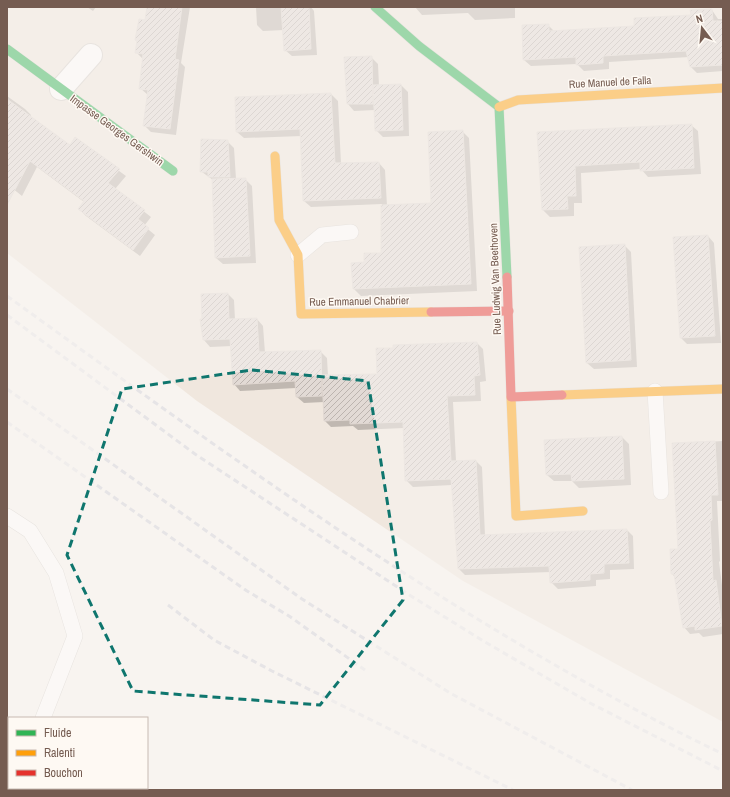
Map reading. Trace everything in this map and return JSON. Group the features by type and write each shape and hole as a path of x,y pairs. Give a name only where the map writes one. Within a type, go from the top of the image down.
{"street":[{"path":"375,7 419,46 500,107"},
{"name":"Impasse Georges Gershwin","path":"7,49 173,170"},
{"name":"Impasse Georges Gershwin","path":"61,89 91,55"},
{"name":"Rue Manuel de Falla","path":"500,107 518,100 723,88"},
{"name":"Rue Ludwig Van Beethoven","path":"500,107 516,516 583,511"},
{"name":"Rue Emmanuel Chabrier","path":"275,156 278,220 298,255 301,314 509,311"},
{"path":"511,397 723,389"}],"lane":[{"path":"298,255 322,235 351,232"},
{"path":"655,391 661,492"},
{"path":"7,516 30,531 56,573 74,636 44,717"}],"highlighted area":[{"path":"252,370 368,381 403,600 320,705 133,691 67,555 122,389"}],"shaded area":[{"path":"7,7 723,7 723,722 463,581 197,401 7,253"}],"building":[{"path":"147,7 182,7 175,59 179,60 170,129 143,126 148,90 139,89 143,54 135,53 137,41 135,40 139,19 145,20"},
{"path":"281,7 309,7 311,49 284,51"},
{"path":"712,9 713,21 723,21 723,65 690,67 686,51 603,56 603,63 576,65 576,57 523,60 522,25 549,24 549,31 634,26 634,18 691,15 690,10"},
{"path":"372,56 373,104 347,104 344,57"},
{"path":"401,84 403,130 375,131 373,85"},
{"path":"331,93 335,163 379,162 381,198 303,201 300,129 236,132 235,97"},
{"path":"7,99 70,145 75,137 120,169 108,183 145,210 138,219 149,228 133,250 78,209 84,201 30,161 7,205"},
{"path":"692,124 694,168 640,171 640,162 575,166 576,196 567,196 568,209 542,210 537,132"},
{"path":"463,130 471,284 353,289 351,263 364,262 364,253 381,253 381,205 431,203 428,132"},
{"path":"201,139 228,140 230,177 208,177 208,172 200,172"},
{"path":"246,178 250,256 215,258 212,179"},
{"path":"708,235 715,336 680,338 673,237"},
{"path":"625,244 631,360 586,363 579,247"},
{"path":"228,293 229,319 257,318 259,352 321,350 322,396 296,397 295,381 233,385 230,339 203,340 200,319 202,319 201,294"},
{"path":"477,342 480,375 474,376 475,395 447,396 451,461 476,460 480,535 627,529 629,563 604,564 604,573 590,574 590,580 550,583 549,566 458,569 451,479 405,481 403,422 350,424 350,420 324,421 322,375 377,374 376,348 393,348 393,345"},
{"path":"622,436 624,479 572,481 571,474 546,475 544,440"},
{"path":"715,441 718,495 711,495 712,520 710,521 713,581 716,580 722,626 695,630 695,626 683,628 674,574 671,574 670,549 678,549 672,443"}],"railway":[{"path":"7,296 267,481 355,541 444,598 535,653 628,706 723,754"},
{"path":"7,315 195,454 411,596 485,642 590,703 723,771"},
{"path":"7,389 302,599 450,693 632,790"},
{"path":"7,422 247,591 289,616 365,670"},
{"path":"168,605 214,640 272,671 513,790"}],"traffic: fast":[{"path":"375,7 419,46 499,107 507,277"},
{"path":"7,49 173,171"}],"traffic: slow":[{"path":"499,107 518,100 723,88"},
{"path":"275,156 279,220 298,255 301,314 431,312"},
{"path":"562,395 723,389"},
{"path":"511,397 516,516 583,511"}],"traffic: jam":[{"path":"507,277 511,397 562,395"},
{"path":"431,312 509,311"}]}
